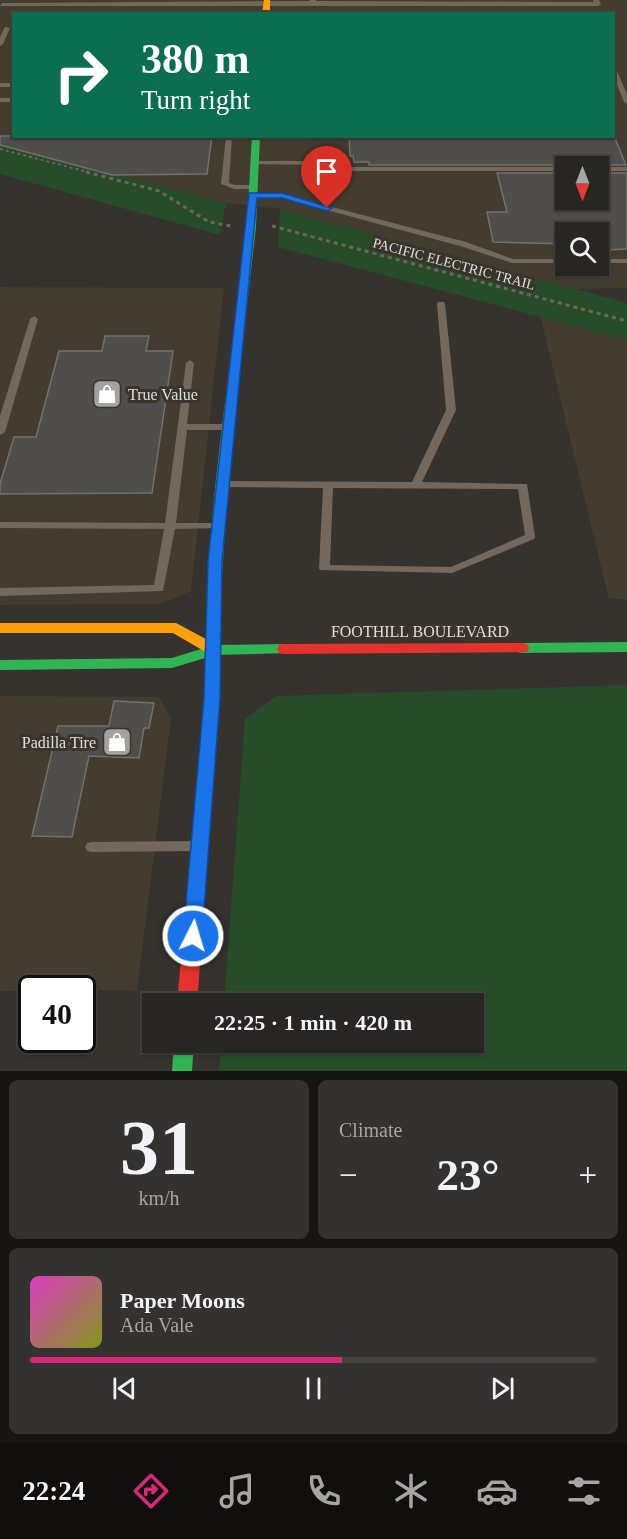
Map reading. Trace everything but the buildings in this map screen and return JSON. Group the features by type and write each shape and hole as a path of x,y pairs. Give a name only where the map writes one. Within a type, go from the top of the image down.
{"street":[{"path":"188,993 214,650 215,561 251,226 256,138"},
{"path":"0,627 176,627 214,650"},
{"name":"FOOTHILL BOULEVARD","path":"0,665 172,663 214,650 627,647"},
{"path":"182,1071 183,1053"}],"lane":[{"path":"2,5 123,2 267,6 313,1 598,4 596,0"},
{"path":"7,28 1,42 12,41"},
{"path":"615,73 627,102"},
{"path":"229,138 225,184 282,196 463,244 512,261 555,261"},
{"path":"255,163 319,163 345,169 555,169"},
{"path":"609,169 627,169"},
{"path":"609,261 627,261"},
{"path":"416,485 451,410 441,304"},
{"path":"0,432 34,320"},
{"path":"0,592 159,588 170,527 190,363"},
{"path":"183,427 228,427"},
{"path":"222,484 523,486 530,537 452,570 324,568 327,485"},
{"path":"0,525 218,526"},
{"path":"92,847 200,846"}],"path":[{"path":"0,149 159,191 169,195 204,221 227,226"},
{"name":"PACIFIC ELECTRIC TRAIL","path":"277,226 456,277 627,321"}],"shaded area":[{"path":"0,0 627,0 627,288 574,289 280,209 226,203 0,143"},
{"path":"0,287 224,288 191,591 160,604 0,605"},
{"path":"540,315 627,340 627,599 609,599"},
{"path":"0,696 159,697 171,718 137,991 96,990 96,975 18,975 18,991 0,991"}],"green space":[{"path":"0,143 226,203 220,235 0,174"},
{"path":"280,209 627,303 627,340 278,247"},
{"path":"627,685 627,1071 219,1071 220,1053 484,1053 484,993 225,993 245,719 276,696"}],"traffic: fast":[{"path":"214,591 224,454 251,227 256,138"},
{"path":"522,648 627,647"},
{"path":"0,665 172,663 214,650 284,649"},
{"path":"182,1071 183,1053"}],"traffic: slow":[{"path":"266,12 267,0"},
{"path":"0,628 176,628 214,650"}],"traffic: jam":[{"path":"188,993 212,698 214,591"},
{"path":"284,649 522,648"}],"place":[{"name":"True Value","path":"107,394"},
{"name":"Padilla Tire","path":"117,742"}],"route":[{"path":"193,936 212,698 216,600 215,561 253,195 282,196 327,208"}]}
